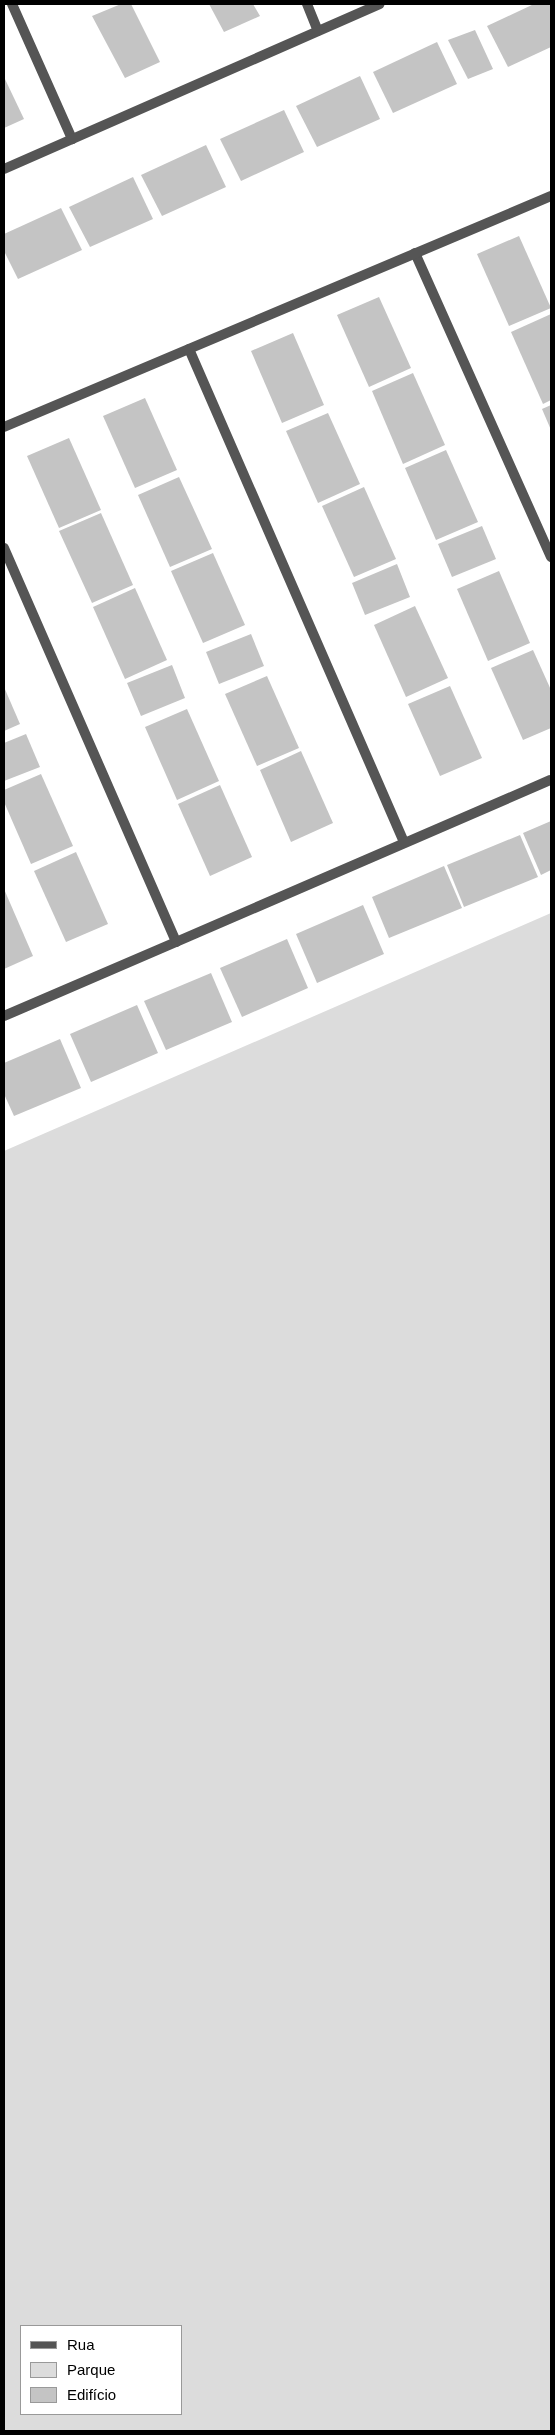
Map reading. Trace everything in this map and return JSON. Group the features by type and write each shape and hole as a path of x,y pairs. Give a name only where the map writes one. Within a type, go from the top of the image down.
{"street":[{"path":"12,4 72,139"},
{"path":"307,4 318,31"},
{"path":"4,169 379,4"},
{"path":"4,427 551,196"},
{"path":"415,253 551,557"},
{"path":"189,349 404,842"},
{"path":"4,548 176,942"},
{"path":"4,1016 551,780"}],"green space":[{"path":"551,913 551,2431 4,2431 4,1151"}],"building":[{"path":"121,4 131,4 160,62 125,78 92,16"},
{"path":"209,4 253,4 260,16 224,32"},
{"path":"534,4 551,4 551,47 508,67 487,26"},
{"path":"475,30 493,69 468,79 448,40"},
{"path":"437,42 457,84 393,113 373,72"},
{"path":"360,76 380,119 317,147 296,106"},
{"path":"4,77 24,119 4,128"},
{"path":"284,110 304,152 241,181 220,139"},
{"path":"206,145 226,187 162,216 141,175"},
{"path":"133,177 153,219 90,247 69,207"},
{"path":"61,208 82,250 18,279 4,251 4,234"},
{"path":"519,236 551,308 509,326 477,254"},
{"path":"379,297 411,368 369,387 337,315"},
{"path":"551,314 551,400 543,404 511,332"},
{"path":"293,333 324,405 282,423 251,351"},
{"path":"413,373 445,445 403,464 372,391"},
{"path":"145,398 177,470 135,488 103,416"},
{"path":"551,405 551,430 542,409"},
{"path":"328,413 360,484 318,503 286,431"},
{"path":"69,438 101,510 59,528 27,456"},
{"path":"446,450 478,522 436,540 405,468"},
{"path":"179,477 212,549 170,567 138,495"},
{"path":"364,487 396,559 354,577 322,506"},
{"path":"101,513 133,585 92,603 59,531"},
{"path":"482,526 496,559 452,577 438,544"},
{"path":"213,553 245,625 203,643 171,571"},
{"path":"397,564 410,597 365,615 352,583"},
{"path":"499,571 530,643 488,661 457,589"},
{"path":"135,588 167,660 125,679 93,607"},
{"path":"415,606 448,678 406,697 374,625"},
{"path":"251,634 264,666 219,684 206,652"},
{"path":"533,650 551,690 551,728 523,740 491,668"},
{"path":"172,665 185,698 141,716 127,683"},
{"path":"267,676 299,748 257,766 225,694"},
{"path":"450,686 482,758 440,776 408,704"},
{"path":"4,687 20,724 4,731"},
{"path":"187,709 219,781 177,800 145,727"},
{"path":"26,734 40,767 4,781 4,743"},
{"path":"301,751 333,823 291,842 260,770"},
{"path":"41,774 73,846 31,864 4,802 4,790"},
{"path":"220,785 252,857 210,876 178,804"},
{"path":"551,821 551,870 541,875 523,833"},
{"path":"520,835 538,877 464,907 447,865"},
{"path":"76,852 108,924 66,942 34,871"},
{"path":"444,866 462,908 389,938 372,897"},
{"path":"4,889 33,956 4,969"},
{"path":"363,905 384,954 317,983 296,934"},
{"path":"287,939 308,988 242,1017 220,968"},
{"path":"211,973 232,1022 166,1050 144,1001"},
{"path":"137,1005 158,1053 91,1082 70,1034"},
{"path":"60,1039 81,1088 14,1116 4,1094 4,1063"}]}
